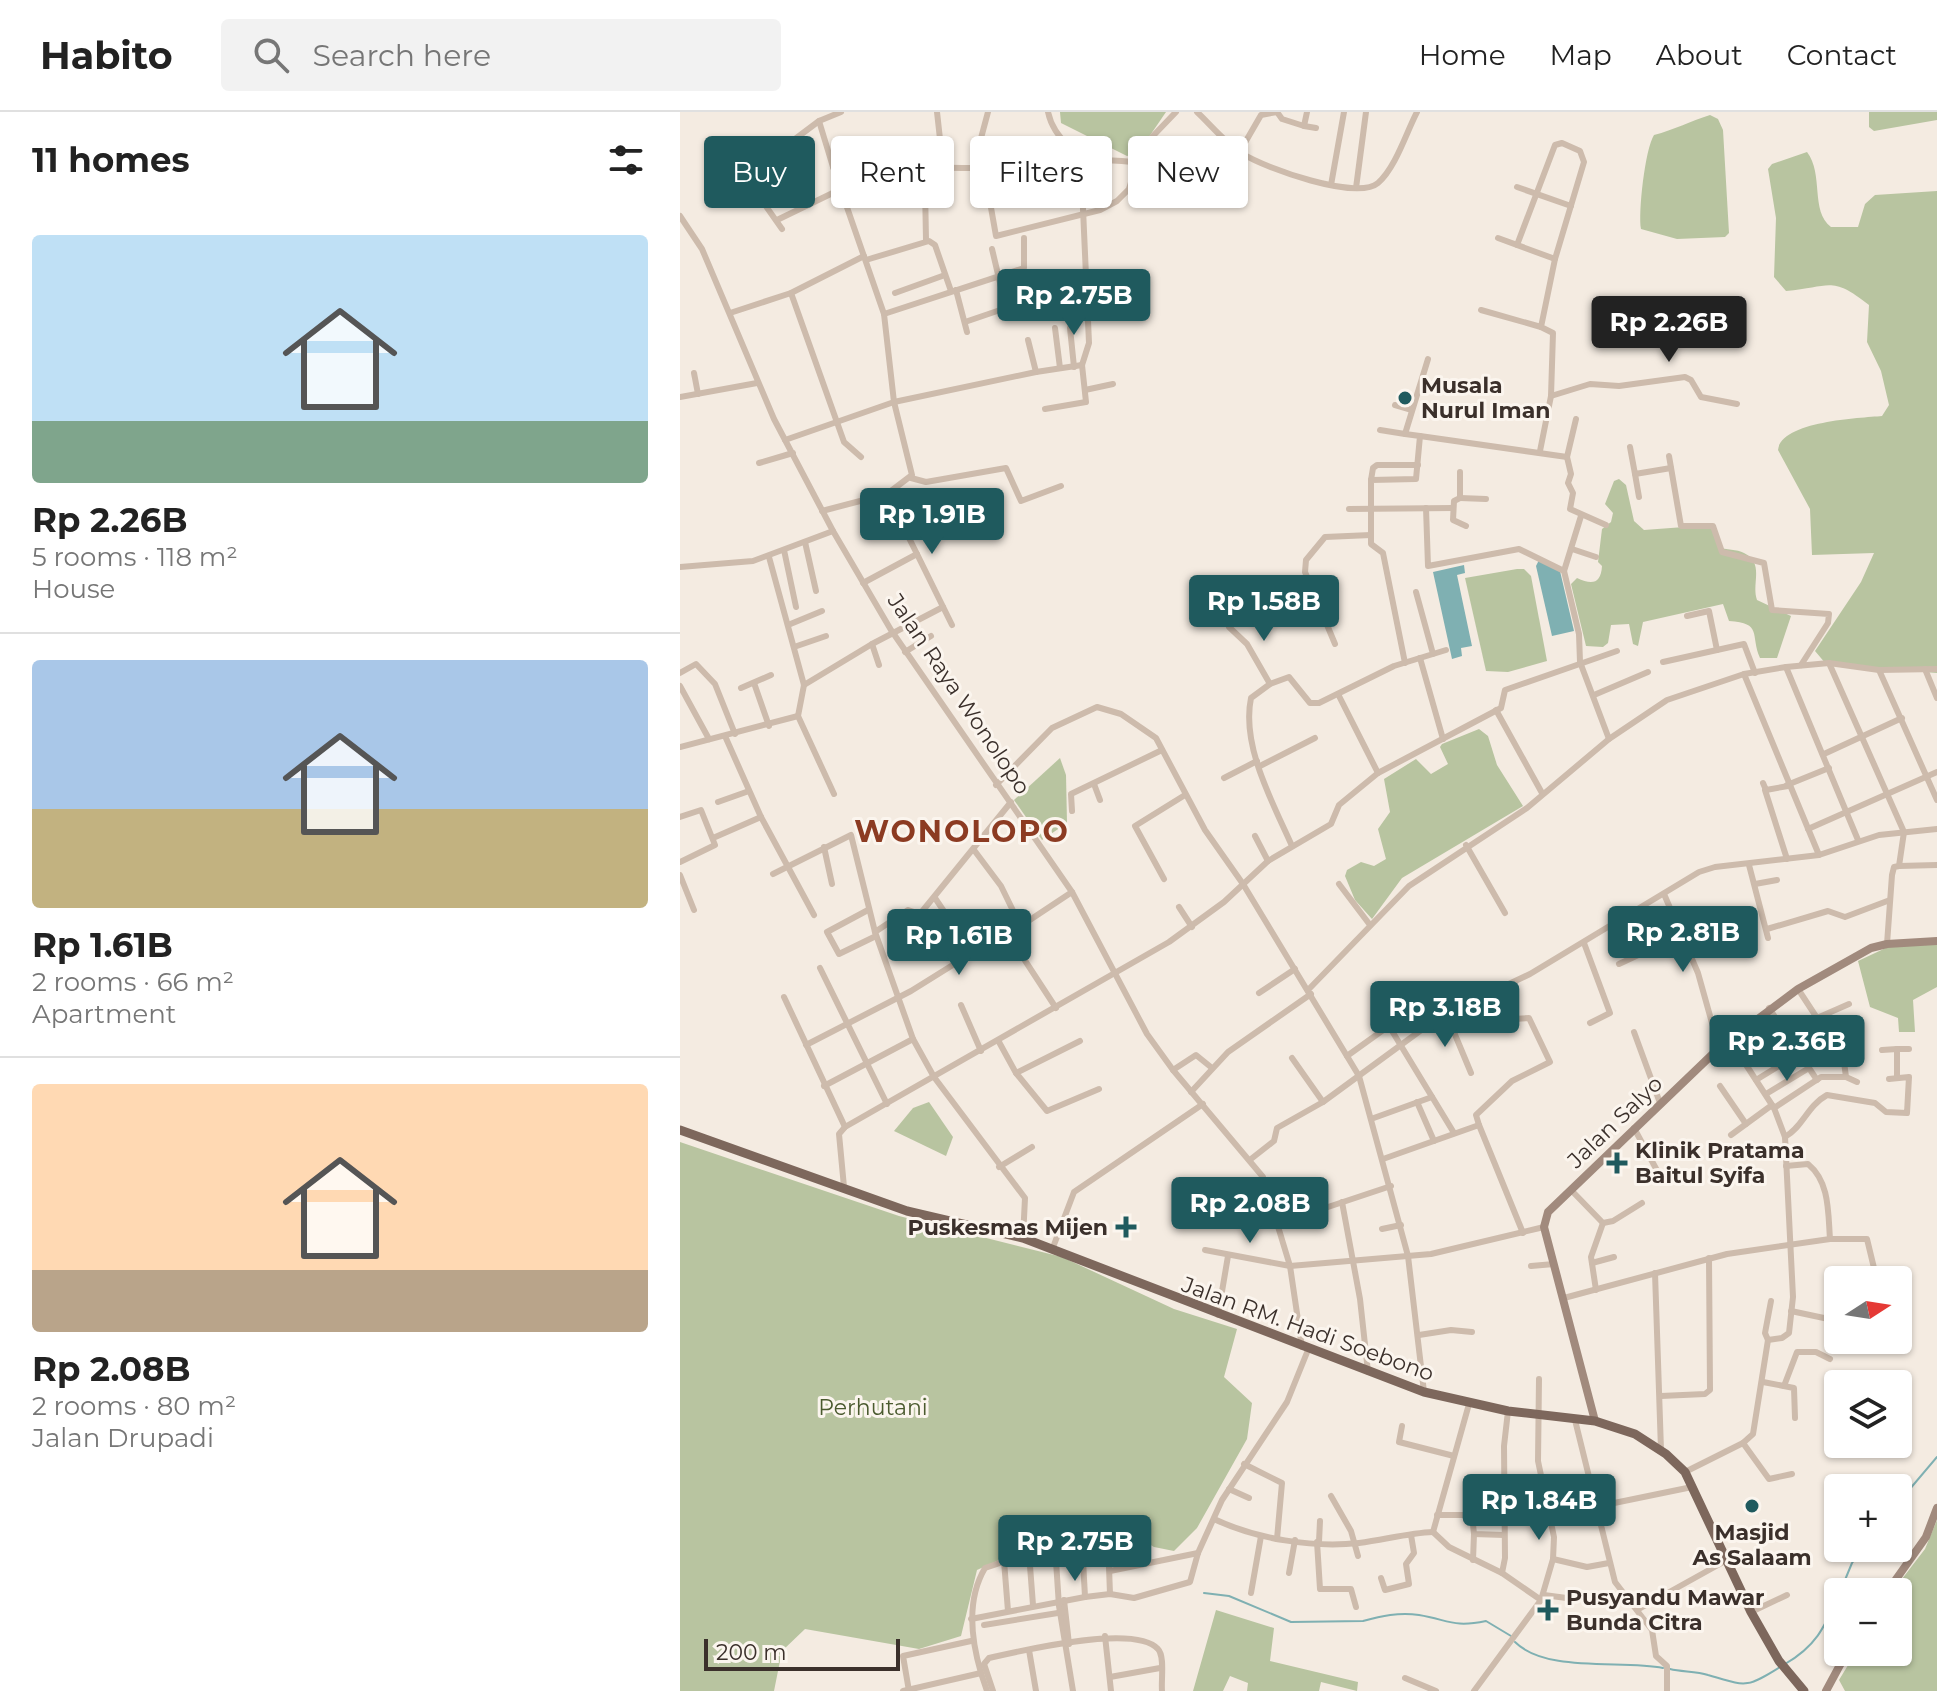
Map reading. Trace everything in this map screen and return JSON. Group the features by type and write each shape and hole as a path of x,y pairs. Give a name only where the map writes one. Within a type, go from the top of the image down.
{"main road":[{"name":"Jalan RM. Hadi Soebono","path":"680,1130 907,1211 1023,1238 1424,1392 1508,1411 1595,1421 1635,1434 1661,1450 1685,1472 1751,1612 1798,1689"}],"street":[{"path":"799,136 819,121 841,112"},
{"path":"937,112 940,136"},
{"path":"982,136 988,112"},
{"path":"1048,112 1056,136"},
{"path":"1153,136 1176,112"},
{"path":"1197,112 1222,136"},
{"path":"1248,137 1261,115 1277,112 1282,119 1316,128"},
{"path":"1304,126 1307,112"},
{"path":"1331,185 1344,112"},
{"path":"1356,188 1366,112"},
{"path":"1248,156 1331,185 1368,188 1385,174 1417,112"},
{"path":"819,121 831,160"},
{"path":"1517,245 1555,145 1562,143 1580,151 1584,157 1555,259 1541,327"},
{"path":"991,208 996,236 1109,206 1124,195 1128,185"},
{"path":"1517,187 1571,206"},
{"path":"777,220 831,194"},
{"path":"768,208 782,229"},
{"path":"848,208 884,314 894,402 911,478"},
{"path":"925,208 926,240"},
{"path":"1078,366 1089,343 1081,231 1084,208"},
{"name":"Jalan Raya Wonolopo","path":"680,216 701,246 757,383 785,440 893,634 1072,892 1147,1034 1173,1070 1251,1159 1263,1177 1290,1266 1306,1349"},
{"path":"884,314 1024,268 1024,238"},
{"path":"1498,238 1555,259"},
{"path":"730,313 791,293 865,258 926,240 935,245 967,332"},
{"path":"965,322 1005,310 1007,305 992,249"},
{"path":"895,293 945,275"},
{"path":"791,293 844,442 861,457"},
{"path":"1481,310 1553,333 1551,396 1540,451"},
{"path":"1055,328 1060,368"},
{"path":"1045,409 1083,404 1085,390 1070,328"},
{"path":"1028,340 1036,372"},
{"path":"1405,434 1428,359"},
{"path":"785,440 894,402 1078,366"},
{"path":"694,373 698,394"},
{"path":"1551,396 1590,384 1619,386 1685,377 1691,380 1701,397 1737,404"},
{"path":"680,397 757,383"},
{"path":"1085,390 1113,384"},
{"path":"1395,405 1412,410"},
{"path":"1576,419 1567,457 1571,470 1568,483 1573,493 1570,509 1606,525"},
{"path":"1380,430 1567,457"},
{"path":"1371,480 1414,480 1420,436"},
{"path":"1630,447 1639,497"},
{"path":"759,463 793,453"},
{"path":"1669,456 1681,526 1713,526 1724,553 1764,563 1772,610 1829,614 1828,623 1801,665"},
{"path":"1405,663 1383,553 1372,545 1371,480 1373,468 1377,465 1418,465"},
{"path":"822,511 887,494 911,478 926,482 1006,468 1021,501 1061,486"},
{"path":"1635,474 1671,468"},
{"path":"1460,472 1460,498"},
{"path":"887,494 952,625"},
{"path":"1466,526 1454,523 1454,499 1486,499"},
{"path":"1426,508 1428,566 1519,549 1564,571"},
{"path":"1349,509 1453,508"},
{"path":"1581,516 1564,571 1579,634 1580,662 1609,739"},
{"path":"680,567 769,557 833,531"},
{"path":"1335,644 1305,572 1306,560 1325,537 1371,535"},
{"path":"805,542 816,591"},
{"path":"1572,549 1596,557"},
{"path":"784,550 796,607"},
{"path":"863,583 917,554"},
{"path":"769,557 804,685 798,716 834,794"},
{"path":"1416,592 1433,654"},
{"path":"804,685 872,644 943,607"},
{"path":"1687,616 1719,609"},
{"path":"788,625 822,611"},
{"path":"1709,611 1717,650"},
{"path":"1229,627 1247,644 1270,684"},
{"path":"794,647 826,636"},
{"path":"905,652 931,636"},
{"path":"872,644 879,665"},
{"path":"1663,662 1744,644 1755,673"},
{"path":"1292,846 1259,764 1248,718 1250,701 1270,684 1289,677 1313,704 1405,663 1446,650"},
{"path":"844,1187 839,1134 845,1127 1116,975 1192,927 1268,861 1331,824 1339,805 1378,773 1496,710 1503,705 1504,692 1508,688 1617,651"},
{"path":"1420,658 1443,739"},
{"path":"1829,663 1904,832 1899,866"},
{"path":"1191,1092 1237,1045 1309,992 1409,886 1466,845 1527,808 1609,739 1667,700 1744,674 1801,665 1829,663 1879,670 1937,669"},
{"path":"680,673 698,665 717,688 735,734"},
{"path":"1786,667 1858,840"},
{"path":"1925,669 1937,698"},
{"path":"1879,670 1937,800"},
{"path":"1594,695 1648,672"},
{"path":"1744,674 1819,855"},
{"path":"741,688 771,675"},
{"path":"754,683 769,726"},
{"path":"680,686 709,739"},
{"path":"1338,694 1378,773"},
{"path":"996,785 1052,728 1097,707 1109,709 1146,729 1162,750 1185,795 1243,884 1359,1076 1408,1256 1424,1392"},
{"path":"1496,710 1542,793"},
{"path":"680,747 798,716"},
{"path":"1824,754 1902,718"},
{"path":"725,736 761,817 814,915"},
{"path":"1224,778 1315,738"},
{"path":"1072,811 1070,795 1162,750"},
{"path":"1787,859 1765,790 1788,786 1829,768"},
{"path":"1808,829 1848,814 1937,772"},
{"path":"1094,784 1100,800"},
{"path":"718,802 749,791"},
{"path":"1164,879 1135,826 1185,795"},
{"path":"827,932 839,954 876,934 908,910 920,914 1011,802"},
{"path":"680,817 699,810 714,846 680,862"},
{"path":"713,838 761,817"},
{"path":"1251,1159 1274,1141 1277,1128 1323,1102 1443,1015 1584,943 1715,867 1819,855 1858,840 1937,829"},
{"path":"773,874 851,835 868,910 913,1039 934,1077 1026,1201 1023,1238"},
{"path":"1255,836 1268,861"},
{"path":"1466,845 1505,913"},
{"path":"824,847 832,884"},
{"path":"974,850 1001,886 1020,925"},
{"path":"1749,865 1768,938"},
{"path":"1887,944 1894,867 1937,865"},
{"path":"680,875 694,910"},
{"path":"1755,884 1777,880"},
{"path":"1339,884 1370,925"},
{"path":"806,1045 897,998 972,953 986,949 1072,892"},
{"path":"1664,894 1698,973 1719,1048"},
{"path":"935,898 972,953"},
{"path":"1767,929 1828,911 1845,917 1890,900"},
{"path":"1179,907 1192,927"},
{"path":"819,936 868,910"},
{"path":"1007,933 1056,1008"},
{"path":"1619,964 1683,934"},
{"name":"Jalan Salyo","path":"1544,1227 1548,1212 1634,1128 1719,1048 1769,1008 1871,948 1937,941"},
{"path":"1584,943 1610,1013 1590,1023"},
{"path":"820,968 887,1104"},
{"path":"1259,993 1295,969"},
{"path":"1500,988 1514,1019 1527,1017 1532,1021 1550,1062 1512,1081 1498,1098 1476,1115 1523,1233"},
{"path":"1798,989 1817,1018"},
{"path":"784,997 845,1127"},
{"path":"1347,1056 1427,1000 1443,1015 1471,1073"},
{"path":"1787,1034 1849,1004"},
{"path":"961,1005 981,1051"},
{"path":"1769,1008 1817,1080"},
{"path":"1389,1026 1454,1133"},
{"path":"1634,1032 1660,1103"},
{"path":"1756,1080 1798,1050 1829,1035 1842,1047 1846,1077"},
{"path":"824,1086 913,1039"},
{"path":"1730,1040 1766,1094 1785,1137 1791,1311 1786,1336 1768,1340"},
{"path":"1016,1073 1080,1041"},
{"path":"999,1042 1016,1073 1047,1111 1099,1089"},
{"path":"1897,1049 1893,1078 1919,1076"},
{"path":"1882,1050 1909,1049"},
{"path":"1173,1070 1196,1055 1212,1068"},
{"path":"1292,1058 1323,1102"},
{"path":"1766,1094 1809,1068"},
{"path":"1731,1135 1828,1075 1857,1082"},
{"path":"1785,1137 1797,1130 1803,1114 1827,1095 1875,1103 1886,1112 1907,1113 1909,1077"},
{"path":"1720,1086 1746,1124"},
{"path":"1371,1119 1432,1097"},
{"path":"1417,1102 1434,1141"},
{"path":"1052,1250 1074,1192 1203,1104"},
{"path":"1383,1159 1479,1125"},
{"path":"1634,1128 1660,1176"},
{"path":"999,1167 1032,1147"},
{"path":"1786,1166 1808,1164 1815,1171 1827,1195 1830,1239"},
{"path":"1277,1224 1391,1186"},
{"path":"1571,1190 1603,1223"},
{"path":"1342,1202 1354,1261 1368,1372"},
{"path":"1603,1223 1613,1221 1642,1203"},
{"path":"1596,1290 1592,1263 1595,1239 1603,1223"},
{"path":"1382,1229 1401,1225"},
{"path":"1205,1250 1290,1266 1471,1247 1544,1227 1595,1421"},
{"path":"1564,1298 1709,1258 1830,1239 1865,1238 1873,1266"},
{"path":"1218,1315 1228,1256"},
{"path":"1592,1263 1614,1257"},
{"path":"1661,1396 1705,1394 1710,1390 1709,1258"},
{"path":"1531,1266 1554,1264"},
{"path":"1655,1273 1661,1450"},
{"path":"1685,1472 1743,1443 1753,1434 1763,1382 1768,1340 1765,1333 1771,1301"},
{"path":"1791,1311 1824,1318"},
{"path":"1419,1335 1451,1330 1472,1332"},
{"path":"971,1619 1085,1597 1110,1594 1134,1598 1191,1581 1198,1553 1214,1519 1244,1464 1287,1402 1306,1349"},
{"path":"1784,1386 1797,1352 1816,1352 1830,1359"},
{"path":"1474,1691 1542,1597 1553,1559 1551,1516 1540,1481 1539,1379"},
{"path":"1763,1382 1795,1390 1795,1418"},
{"path":"1433,1532 1469,1404"},
{"path":"1502,1573 1508,1411"},
{"path":"1575,1420 1609,1563 1623,1597 1652,1630 1657,1659 1666,1669 1667,1691"},
{"path":"1402,1426 1399,1442 1454,1456"},
{"path":"1743,1443 1769,1479 1792,1474"},
{"path":"1244,1464 1283,1485 1277,1539"},
{"path":"1503,1521 1551,1516 1693,1487"},
{"path":"1229,1489 1249,1498"},
{"path":"1331,1496 1355,1543 1358,1556"},
{"path":"1897,1578 1926,1537 1937,1508"},
{"path":"1437,1515 1472,1515 1473,1560"},
{"path":"1214,1519 1261,1536 1318,1542 1355,1543 1433,1532"},
{"path":"1320,1521 1320,1589 1351,1589 1356,1607"},
{"path":"1433,1532 1449,1547 1542,1597 1623,1597"},
{"path":"1474,1534 1504,1535"},
{"path":"1381,1578 1385,1590 1409,1584 1406,1564 1414,1553 1411,1535"},
{"path":"1251,1593 1261,1536"},
{"path":"987,1691 971,1641 971,1619 983,1571 1004,1561 1055,1546 1107,1539 1110,1594"},
{"path":"1289,1573 1295,1540"},
{"path":"1082,1541 1085,1597"},
{"path":"1055,1546 1075,1691"},
{"path":"1029,1553 1033,1605"},
{"path":"1110,1571 1198,1553"},
{"path":"1553,1559 1587,1567 1609,1563"},
{"path":"1637,1610 1727,1560"},
{"path":"1004,1561 1008,1611"},
{"path":"1751,1612 1787,1595"},
{"path":"984,1625 1063,1612"},
{"path":"1105,1636 1111,1691"},
{"path":"993,1691 986,1660 1105,1636 1151,1644 1161,1654 1162,1691"},
{"path":"971,1641 903,1656 907,1690 938,1688 981,1673"},
{"path":"1029,1650 1036,1691"},
{"path":"1826,1691 1839,1666"},
{"path":"1110,1677 1160,1668"},
{"path":"1405,1678 1436,1691"}],"green space":[{"path":"1060,112 1166,112 1150,136 1128,136 1127,156 1112,148 1112,136 1087,136 1061,123"},
{"path":"1869,112 1937,112 1937,120 1874,131 1869,127"},
{"path":"1710,115 1718,119 1723,130 1729,233 1725,237 1677,239 1641,229 1643,181 1654,135"},
{"path":"1807,152 1815,171 1821,212 1831,227 1858,227 1865,204 1875,195 1937,191 1937,673 1826,664 1815,651 1861,582 1874,553 1812,555 1810,509 1778,450 1782,440 1806,427 1882,416 1889,405 1881,371 1867,342 1869,305 1838,286 1786,291 1774,277 1776,218 1768,169 1772,164"},
{"path":"1619,479 1626,485 1634,521 1644,530 1711,525 1718,547 1750,557 1756,568 1757,600 1791,616 1777,658 1760,658 1754,632 1747,624 1729,621 1723,604 1643,622 1638,646 1633,644 1629,624 1611,625 1608,643 1603,647 1586,646 1571,584 1577,578 1591,582 1600,576 1602,566 1598,562 1602,529 1611,522 1613,513 1605,504 1614,481"},
{"path":"1524,569 1531,576 1547,661 1508,672 1486,671 1465,578"},
{"path":"1479,729 1488,736 1497,765 1523,806 1402,878 1372,919 1355,900 1345,876 1347,870 1361,862 1374,866 1386,859 1378,829 1390,812 1384,779 1416,759 1431,774 1448,764 1440,747 1442,744"},
{"path":"1060,758 1066,775 1067,823 1042,840 1014,800"},
{"path":"1937,943 1937,987 1913,1000 1915,1032 1899,1032 1898,1018 1870,1007 1858,961 1890,946"},
{"path":"929,1102 953,1137 946,1156 894,1131 913,1108"},
{"name":"Perhutani","path":"680,1142 899,1216 1062,1257 1174,1309 1237,1329 1224,1377 1252,1403 1247,1439 1197,1528 1174,1551 1154,1547 1111,1521 1052,1536 977,1570 961,1636 919,1649 805,1629 782,1651 774,1691 680,1691"},
{"path":"1937,1520 1937,1691 1845,1691 1839,1680 1848,1666 1912,1666 1912,1578 1903,1578 1925,1549"},
{"path":"1216,1610 1274,1628 1270,1661 1358,1682 1357,1691 1321,1682 1319,1691 1247,1691 1248,1683 1230,1676 1223,1691 1193,1691"}],"water":[{"path":"1539,560 1560,571 1574,631 1552,636 1536,566"},
{"path":"1464,565 1465,573 1457,575 1472,646 1461,648 1462,656 1452,659 1433,572"}],"waterway":[{"path":"1912,1486 1937,1457"},
{"path":"1846,1578 1853,1562"},
{"path":"1204,1593 1229,1596 1291,1622 1363,1621 1412,1614 1458,1623 1486,1621 1511,1636"},
{"path":"1785,1664 1804,1650 1824,1625"},
{"path":"1515,1642 1529,1652 1564,1662 1663,1668"},
{"path":"1670,1669 1745,1683 1780,1667"}],"place":[{"name":"Musala Nurul Iman","path":"1405,398"},
{"name":"Klinik Pratama Baitul Syifa","path":"1617,1163"},
{"name":"Puskesmas Mijen","path":"1126,1227"},
{"name":"Masjid As Salaam","path":"1752,1506"},
{"name":"Pusyandu Mawar Bunda Citra","path":"1548,1610"}],"district":[{"name":"WONOLOPO","path":"962,831"}]}
